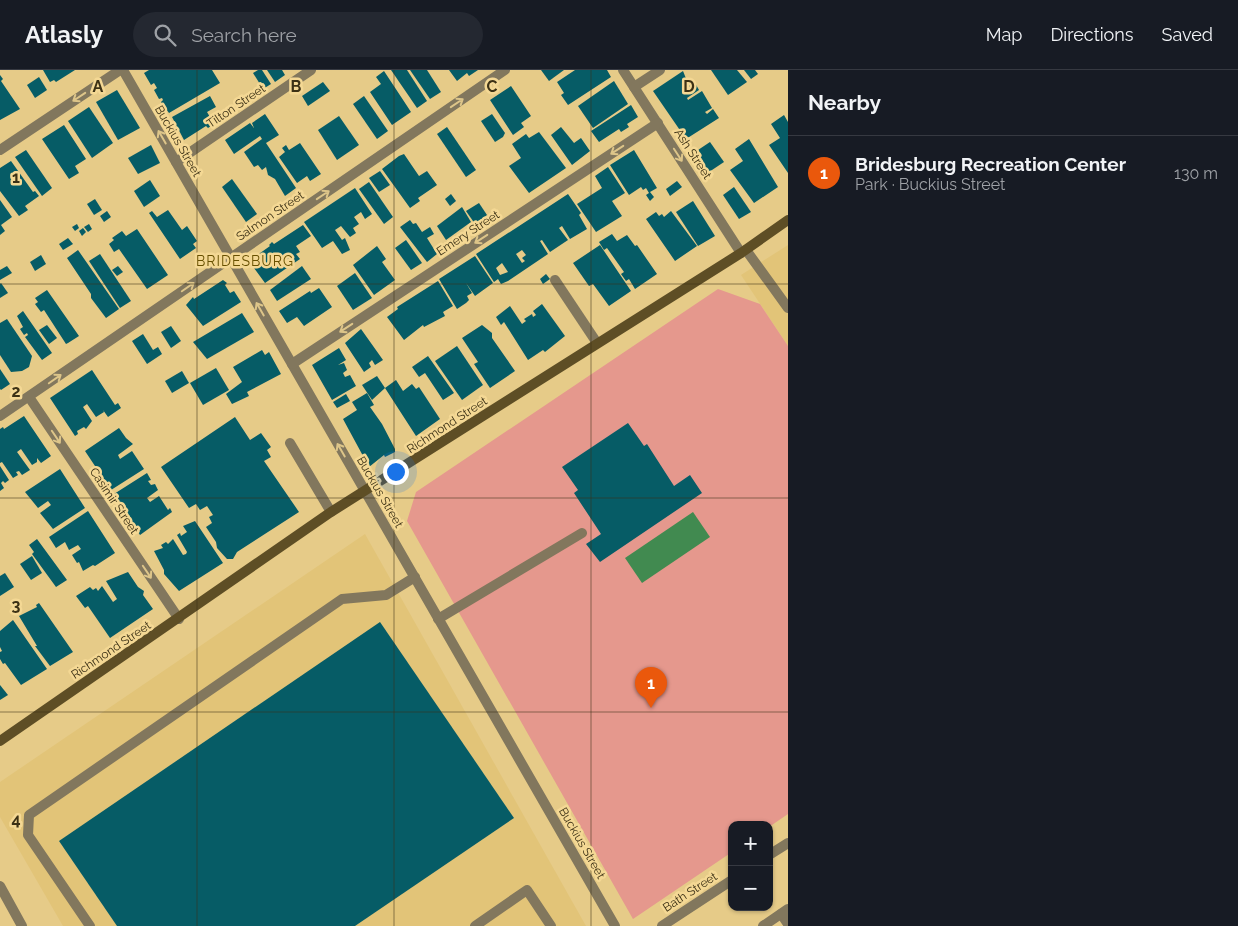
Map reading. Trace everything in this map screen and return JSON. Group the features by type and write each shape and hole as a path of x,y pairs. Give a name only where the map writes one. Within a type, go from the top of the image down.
{"main road":[{"name":"Richmond Street","path":"0,741 179,619 331,512 366,492 744,251 788,220"}],"street":[{"path":"0,150 121,70"},
{"name":"Buckius Street","path":"121,70 176,162 615,926"},
{"name":"Tilton Street","path":"176,162 311,70"},
{"name":"Salmon Street","path":"0,416 505,70"},
{"name":"Ash Street","path":"623,70 744,251 788,308"},
{"path":"634,87 660,70"},
{"name":"Emery Street","path":"292,364 658,123"},
{"path":"554,280 597,343"},
{"name":"Casimir Street","path":"29,397 179,619"},
{"path":"290,443 331,512"},
{"path":"438,618 582,533"},
{"path":"90,926 28,835 30,815 342,599 386,595 415,577"},
{"path":"773,852 788,843"},
{"name":"Bath Street","path":"662,926 728,883"},
{"path":"0,886 22,926"},
{"path":"475,926 527,890 551,926"},
{"path":"763,926 784,911 788,924"}],"shaded area":[{"path":"788,245 788,346 741,275"},
{"path":"718,289 760,304 788,346 788,814 773,824 773,821 728,821 728,855 633,919 407,521 416,492"},
{"path":"693,512 710,537 642,583 625,558"},
{"path":"365,534 586,926 63,926 0,817 0,782"}],"building":[{"path":"43,70 75,70 56,82 54,80 50,82"},
{"path":"149,70 212,70 220,83 169,113 161,102 162,98 159,99 154,90 157,88 154,83 151,85 144,73"},
{"path":"262,70 271,84 263,89 253,73"},
{"path":"267,70 282,70 285,75 275,82"},
{"path":"391,70 407,70 427,101 417,108"},
{"path":"410,70 427,70 441,92 430,99"},
{"path":"449,70 478,70 469,76 467,73 457,81"},
{"path":"541,70 564,70 549,81"},
{"path":"575,70 607,70 611,77 568,105 561,95 564,93 557,82"},
{"path":"711,70 737,70 747,82 728,95"},
{"path":"744,70 755,70 758,74 751,79"},
{"path":"384,71 411,112 392,125 370,92 381,84 376,77"},
{"path":"683,71 687,81 690,79 692,82 694,81 699,90 687,98 688,100 702,91 712,108 705,112 707,114 713,109 719,118 686,139 653,91"},
{"path":"0,75 3,79 1,81 20,109 0,120"},
{"path":"39,77 47,90 35,98 27,85"},
{"path":"614,81 628,104 593,128 578,106"},
{"path":"323,82 330,91 308,106 302,96"},
{"path":"511,86 531,116 521,123 524,127 513,135 490,100"},
{"path":"117,90 140,128 118,140 96,102"},
{"path":"210,96 216,107 207,112 214,124 208,128 206,126 184,140 172,117"},
{"path":"364,96 388,131 377,139 353,104"},
{"path":"631,105 638,117 627,124 629,127 621,132 619,129 599,142 591,131"},
{"path":"89,107 113,143 92,158 68,121"},
{"path":"265,114 279,135 266,143 296,188 285,196 275,179 268,175 266,167 262,170 258,165 254,167 244,152 262,139 260,136 234,154 225,140 250,123 254,128 252,123"},
{"path":"492,114 505,133 503,137 495,142 481,121"},
{"path":"784,115 788,122 788,173 769,145 780,138 771,124"},
{"path":"339,116 359,145 337,160 318,130"},
{"path":"64,125 86,159 75,166 79,173 69,179 42,139"},
{"path":"447,127 476,170 466,177 437,134"},
{"path":"561,127 574,143 581,138 590,151 572,165 551,135"},
{"path":"539,132 566,168 529,193 509,166 521,158 512,144 526,134 529,138"},
{"path":"749,139 778,187 754,203 730,170 743,161 735,149"},
{"path":"710,142 724,162 709,172 695,152"},
{"path":"300,143 321,174 310,181 307,176 297,183 279,157 285,152 282,148 286,145 289,150"},
{"path":"151,145 160,163 138,174 128,158"},
{"path":"26,150 52,188 42,196 15,157"},
{"path":"634,150 657,188 650,192 654,197 650,201 646,195 649,193 646,188 643,190 641,187 629,195 610,165"},
{"path":"404,154 419,176 427,171 437,185 418,198 420,201 410,208 382,169"},
{"path":"11,161 33,192 35,191 39,196 25,206 28,210 19,216 0,191 0,168"},
{"path":"608,167 625,193 612,201 622,216 596,232 577,204 602,188 595,176"},
{"path":"380,171 390,185 379,192 369,178"},
{"path":"232,179 257,214 246,222 222,187"},
{"path":"150,180 160,196 144,207 134,191"},
{"path":"677,181 682,187 670,196 666,189"},
{"path":"369,182 393,217 384,224 359,189"},
{"path":"734,187 751,212 739,219 723,195"},
{"path":"355,188 372,214 365,219 361,212 354,217 359,224 353,228 356,233 350,237 341,226 335,230 342,240 345,238 350,250 342,254 333,241 322,248 304,222"},
{"path":"451,194 456,201 450,206 445,199"},
{"path":"568,194 581,213 579,215 587,229 570,239 562,226 559,228 568,240 550,252 542,240 540,241 548,254 501,284 498,279 494,282 476,254","holes":["522,250 526,255 522,258 525,261 522,263 516,254","502,263 508,272 500,275 496,268"]},
{"path":"95,199 102,210 94,215 87,204"},
{"path":"0,200 12,217 1,225 5,231 0,235"},
{"path":"693,201 715,236 698,246 676,212"},
{"path":"479,203 487,215 475,224 466,211"},
{"path":"462,207 471,222 446,240 437,226"},
{"path":"168,210 182,230 187,226 197,241 193,244 196,248 180,259 149,213 152,211 157,217"},
{"path":"107,211 111,217 104,222 100,216"},
{"path":"671,211 697,246 675,261 646,219 656,212 659,216 662,214 664,217"},
{"path":"410,220 413,224 416,223 422,232 430,227 434,234 427,238 437,254 427,262 400,227"},
{"path":"77,224 79,228 75,231 72,227"},
{"path":"89,224 92,229 88,232 84,227"},
{"path":"303,225 311,236 296,246 300,252 296,254 300,259 265,283 249,261 270,246 272,242 274,244"},
{"path":"83,228 86,232 82,236 79,231"},
{"path":"137,229 168,275 147,289 119,249 114,252 109,244 114,240 112,238 122,231 126,236"},
{"path":"612,234 617,241 627,235 635,246 637,245 657,274 635,289 629,279 626,281 621,274 624,272 607,248 604,250 599,242"},
{"path":"68,238 73,244 63,250 59,244"},
{"path":"406,240 422,263 411,270 395,248"},
{"path":"600,245 631,291 609,306 593,284 589,286 573,263"},
{"path":"377,246 386,259 382,262 395,280 374,295 353,265"},
{"path":"78,250 119,309 106,318 91,298 91,294 67,258"},
{"path":"100,254 131,301 120,308 89,261"},
{"path":"41,255 46,264 35,271 30,262"},
{"path":"475,256 493,283 475,296 466,283 472,293 467,296 469,300 457,309 439,279"},
{"path":"7,266 12,273 0,280 0,270"},
{"path":"118,266 123,272 117,276 112,270"},
{"path":"302,266 311,279 277,301 270,290"},
{"path":"355,273 372,298 353,310 337,286"},
{"path":"546,274 550,279 543,284 540,279"},
{"path":"223,280 227,283 225,285 230,293 234,291 241,302 203,326 186,305 193,297 194,299"},
{"path":"438,281 453,306 443,312 445,316 424,327 423,325 404,340 387,317 398,309 397,307"},
{"path":"0,284 8,293 0,298"},
{"path":"319,288 332,307 304,326 297,317 287,323 279,311 310,291 311,293"},
{"path":"47,290 79,336 66,344 44,310 41,312 35,304 38,302 35,298"},
{"path":"542,304 565,336 545,352 543,350 528,360 504,322 501,325 496,317 510,306 522,324 526,321 524,319 532,314 533,317 536,315 533,311"},
{"path":"23,311 52,353 42,360 25,337 28,335 27,333 24,335 20,329 23,327 17,316"},
{"path":"242,313 254,332 207,359 193,342"},
{"path":"7,319 32,356 29,367 22,371 11,372 0,355 0,323"},
{"path":"47,325 57,338 49,344 39,330"},
{"path":"482,325 492,333 492,338 515,371 490,388 474,364 478,362 462,338"},
{"path":"171,326 181,341 171,348 161,332"},
{"path":"361,329 383,360 375,365 372,360 369,363 371,367 364,372 345,343"},
{"path":"143,334 153,350 158,347 162,354 147,364 132,341"},
{"path":"457,346 483,385 462,400 435,361"},
{"path":"339,348 346,360 338,365 344,363 347,370 343,373 345,377 350,375 356,386 332,400 312,365"},
{"path":"262,350 265,355 269,352 281,374 247,392 249,396 232,404 226,394 242,382 233,367"},
{"path":"428,356 454,393 443,400 425,373 419,377 412,367"},
{"path":"216,368 229,390 203,405 190,383"},
{"path":"0,369 10,384 1,390 0,389"},
{"path":"92,370 115,405 118,403 121,408 108,417 103,410 104,412 96,417 87,404 83,407 92,421 86,429 84,427 77,431 78,434 75,436 50,398"},
{"path":"182,371 189,383 172,393 165,381"},
{"path":"377,376 385,388 372,400 362,385"},
{"path":"396,380 403,391 412,384 416,389 419,387 440,419 416,436 385,388"},
{"path":"367,393 374,405 370,407 382,424 395,449 395,452 385,457 384,455 369,467 343,419 357,410 352,402"},
{"path":"346,394 350,401 337,408 333,402"},
{"path":"24,416 51,456 41,463 37,458 37,462 32,465 21,449 17,452 30,470 22,475 19,471 16,472 18,475 13,478 2,462 0,463 0,429 3,427 4,429"},
{"path":"235,417 250,440 261,433 271,447 267,450 271,457 264,461 299,512 237,552 233,559 227,559 217,548 216,542 206,527 212,523 209,517 213,515 207,506 200,510 196,504 189,508 161,467"},
{"path":"628,423 644,446 647,444 674,486 690,475 702,493 600,562 586,544 601,534 574,493 578,490 562,467"},
{"path":"119,428 133,444 118,455 120,459 132,451 144,469 111,490 85,451"},
{"path":"0,466 9,480 1,483 4,488 0,491"},
{"path":"60,469 85,508 53,529 40,513 51,505 48,501 38,508 25,492"},
{"path":"147,473 151,480 148,481 151,485 155,484 158,490 147,498 150,502 159,496 168,510 170,508 172,512 140,535 114,494"},
{"path":"88,511 115,553 95,566 93,565 83,571 79,562 77,563 72,555 81,549 78,545 69,550 65,542 56,548 49,537"},
{"path":"195,521 223,563 179,591 164,574 164,570 154,551 163,548 161,545 166,542 168,544 173,539 183,555 186,554 187,552 177,535 180,533 181,536 187,532 183,526"},
{"path":"37,539 67,580 56,587 32,554 34,552 29,545"},
{"path":"32,556 42,573 31,580 20,564"},
{"path":"128,572 138,587 144,591 143,595 153,609 110,638 88,606 85,608 76,596 90,587 93,590 96,588 98,591 102,586 113,602 117,599 106,581"},
{"path":"5,573 14,587 0,596 0,576"},
{"path":"39,603 73,652 50,666 35,646 37,646 19,616 37,607 36,605"},
{"path":"13,620 47,669 21,685 0,659 0,652 2,651 0,647 0,631"},
{"path":"380,622 514,818 355,926 117,926 59,841"},
{"path":"0,685 8,695 0,700"}],"place":[{"name":"Bridesburg Recreation Center","path":"651,708"}],"district":[{"name":"BRIDESBURG","path":"245,261"}]}
